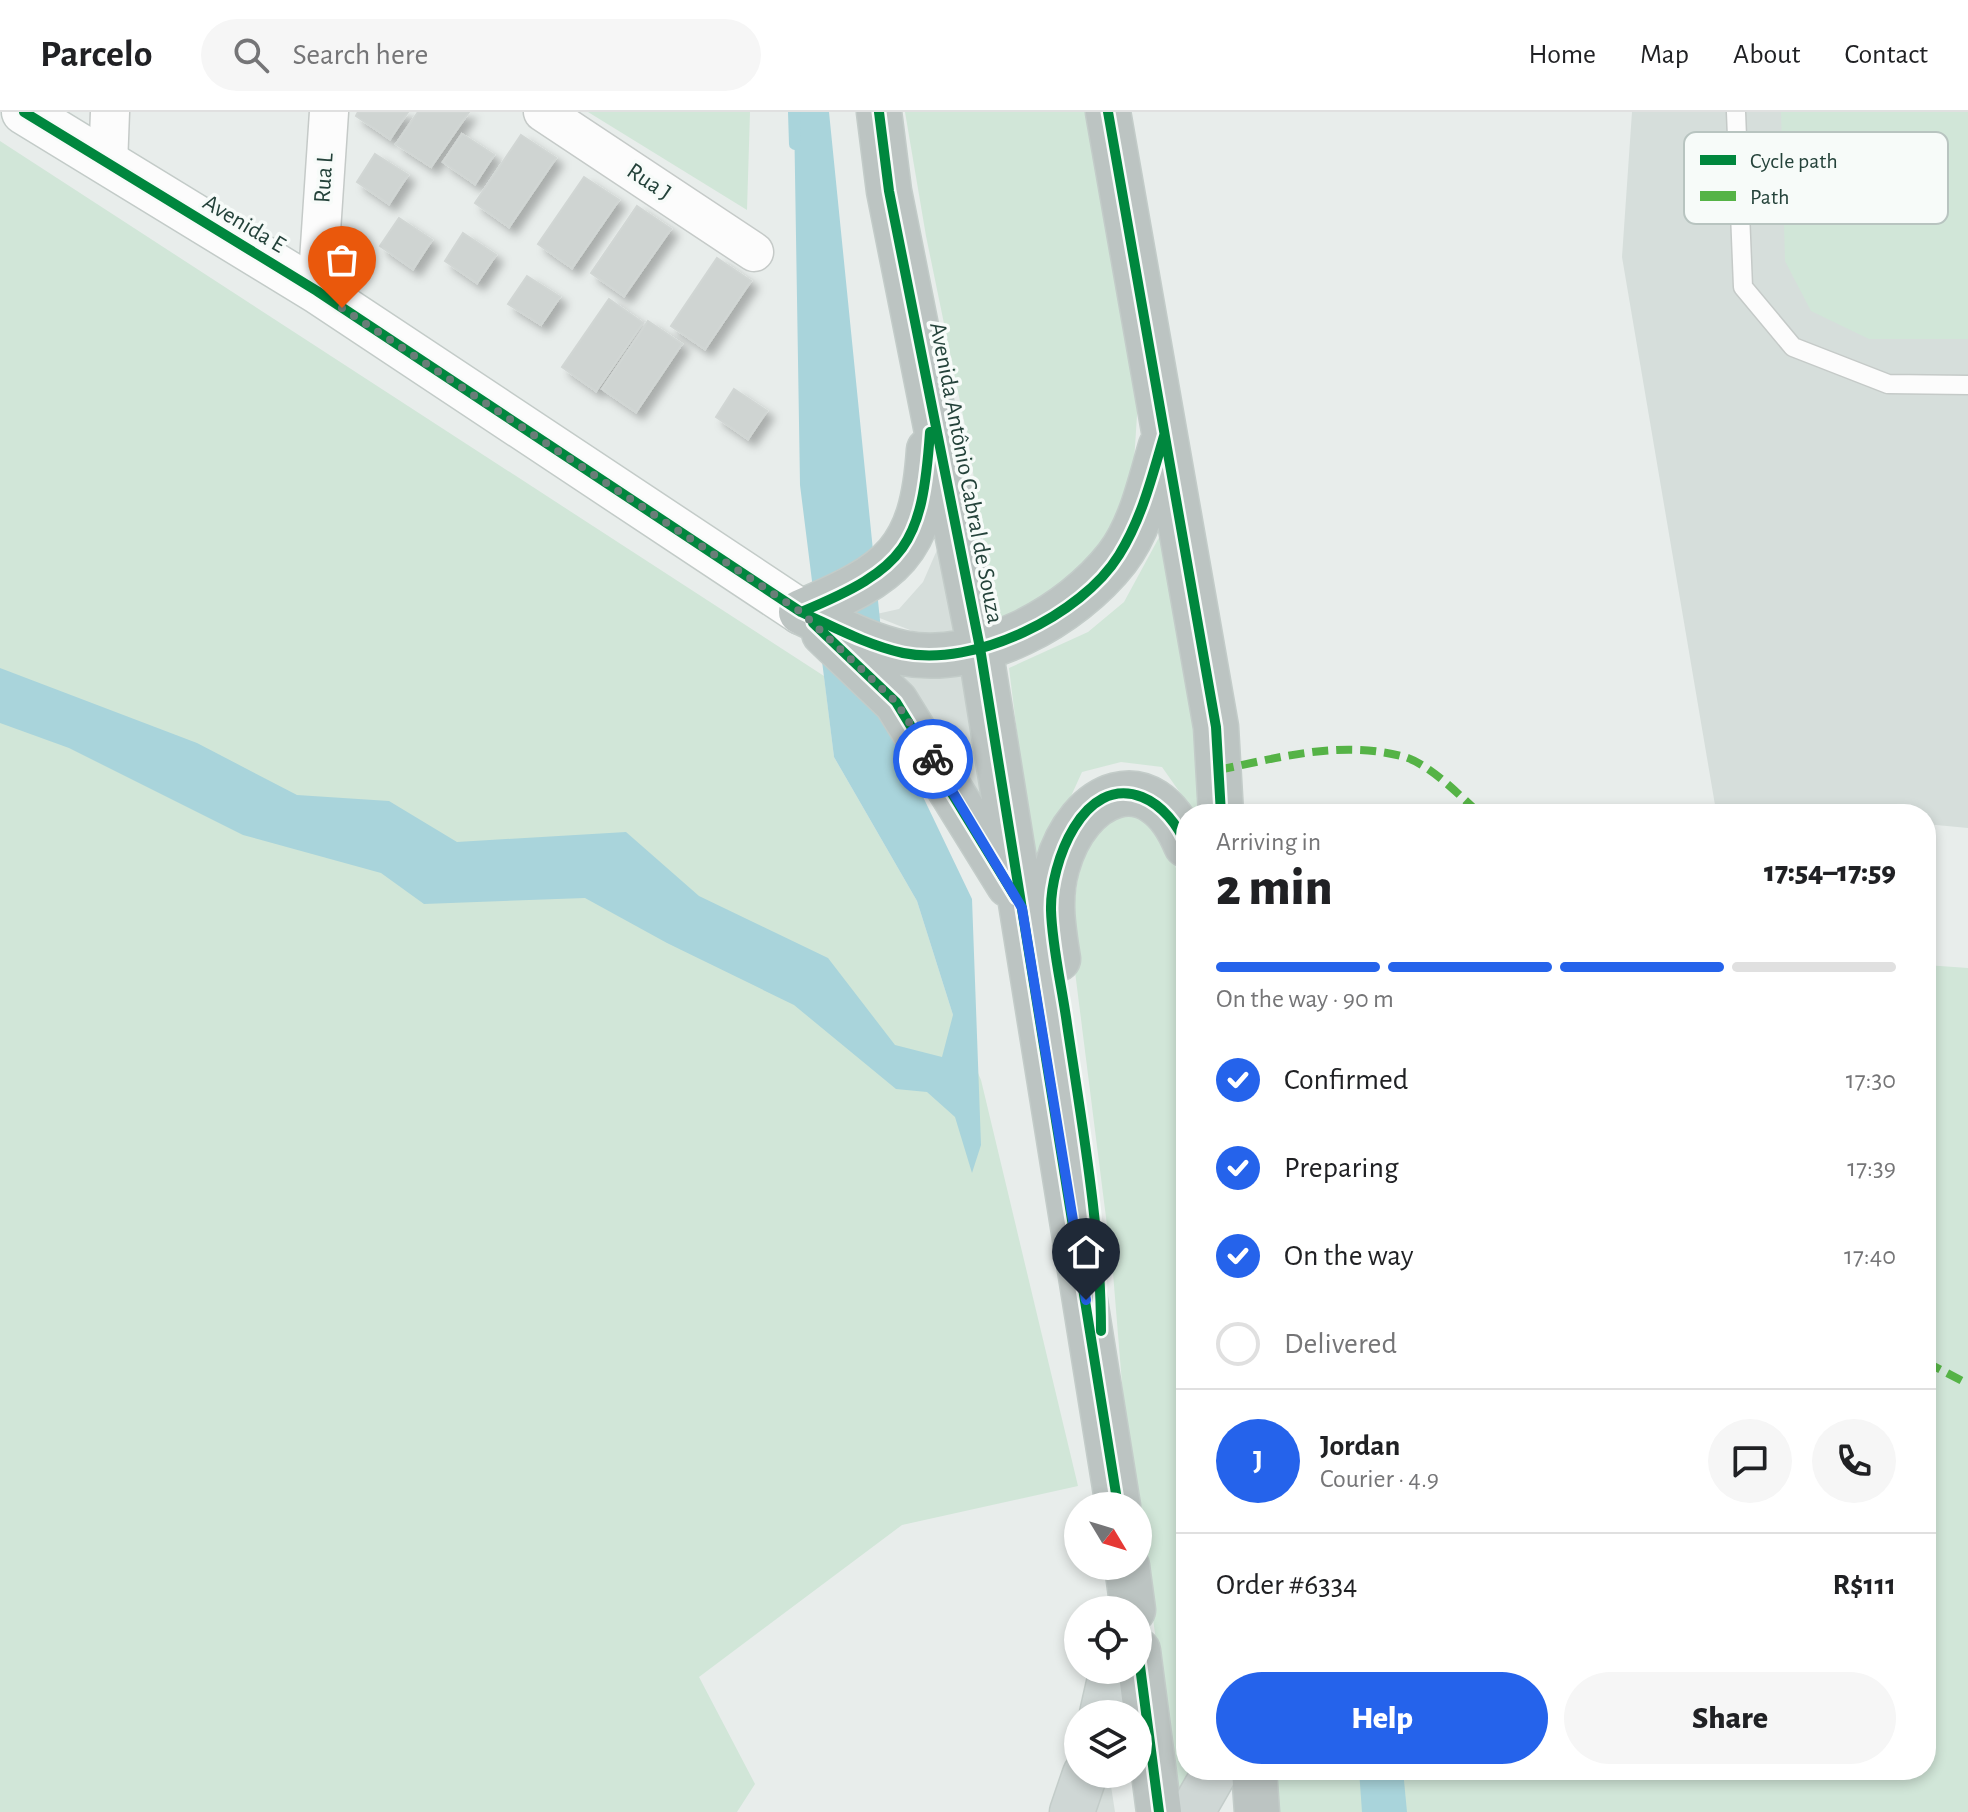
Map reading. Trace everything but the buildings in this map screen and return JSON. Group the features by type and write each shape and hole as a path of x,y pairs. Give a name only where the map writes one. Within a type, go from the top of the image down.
{"highway":[{"name":"Avenida Antônio Cabral de Souza","path":"879,112 889,191 980,648 1116,1492"},
{"path":"1108,112 1216,727 1220,804"},
{"path":"801,612 849,592 885,570 902,551 918,522 926,490 932,404"},
{"path":"801,612 905,654 980,648 1041,626 1083,594 1118,557 1141,513 1164,436"},
{"path":"801,612 896,702 1022,908"},
{"path":"1101,1390 1101,1292 1080,1107 1051,909 1057,867 1073,830 1090,805 1118,792 1143,798 1162,810 1176,826"},
{"path":"1142,1684 1159,1812"},
{"path":"1255,1780 1257,1812"}],"main road":[{"name":"Avenida E","path":"24,112 317,291 801,612"},
{"path":"1192,1812 1210,1780"},
{"path":"1072,1812 1080,1788"}],"street":[{"path":"108,165 110,112"},
{"name":"Rua L","path":"317,291 329,112"},
{"name":"Rua J","path":"543,112 754,252"}],"lane":[{"path":"1736,112 1737,132"},
{"path":"1740,224 1743,287 1793,347 1888,384 1968,385"}],"shaded area":[{"path":"1632,112 1968,112 1968,828 1936,825 1936,804 1715,804 1622,257"},
{"path":"944,534 966,632 925,636 872,615 899,609 923,582"},
{"path":"963,659 1001,830 897,668"},
{"path":"1099,1788 1111,1788 1115,1812 1089,1812"}],"green space":[{"path":"588,112 750,112 747,210"},
{"path":"905,112 1091,112 1138,400 1132,493 1103,556 996,628 969,445 926,236"},
{"path":"1781,112 1968,112 1968,339 1869,339 1811,311 1785,261 1784,224 1948,224 1948,132 1782,132"},
{"path":"0,141 824,676 834,757 917,901 953,1015 981,1080 1078,1486 902,1525 699,1677 755,1784 737,1812 0,1812"},
{"path":"1162,532 1206,774 1205,804 1188,804 1162,767 1121,762 1082,772 1057,827 1038,903 1009,668 1088,632 1124,602"},
{"path":"1121,805 1165,826 1176,868 1176,1780 1197,1780 1179,1812 1148,1580 1152,1580 1152,1492 1136,1492 1123,1396 1113,1273 1070,932 1078,877 1099,814"},
{"path":"1936,966 1968,968 1968,1812 1274,1812 1274,1780 1936,1780"}],"water":[{"path":"794,112 829,112 891,730 972,899 981,1145 972,1173 955,1117 927,1092 896,1089 794,1005 667,943 585,898 424,904 381,873 243,835 69,748 0,723 0,668 197,743 297,795 389,801 457,842 626,832 699,896 828,958 895,1045 942,1057 953,1015 917,901 834,757 800,485"},
{"path":"1360,1780 1404,1780 1407,1812 1362,1812"}],"waterway":[{"path":"794,112 795,144"}],"marked path":[{"path":"1218,770 1309,752 1378,752 1401,756 1422,765 1469,804"},
{"path":"1936,1367 1968,1384"}],"cycle path":[{"path":"24,112 317,291 801,612 890,650 931,656 993,644 1024,632 1080,598 1102,577 1127,541 1146,497 1164,436"},
{"path":"879,112 889,191 980,648 1116,1492"},
{"path":"1108,112 1216,727 1220,804"},
{"path":"801,612 865,581 886,566 902,548 914,527 921,502 930,432"},
{"path":"813,623 896,702 1016,898"},
{"path":"1101,1331 1094,1216 1053,938 1052,891 1056,870 1074,828 1087,811 1103,798 1121,793 1142,797 1156,805 1176,826"},
{"path":"1142,1684 1159,1812"}],"way so far":[{"path":"342,308 801,612 896,702 933,759"}],"route":[{"path":"933,759 1022,908 1086,1300"}]}
